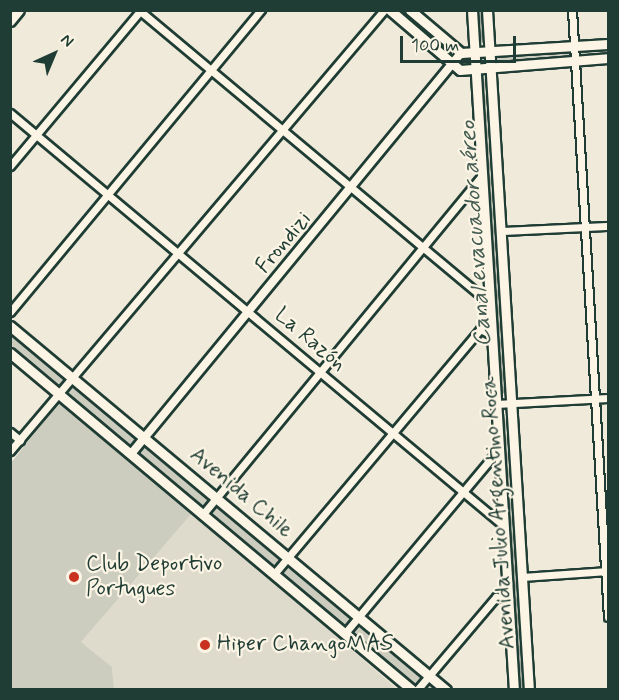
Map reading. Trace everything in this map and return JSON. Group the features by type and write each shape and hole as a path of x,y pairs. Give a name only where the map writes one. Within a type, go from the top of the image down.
{"main road":[{"path":"10,21 19,10"},
{"path":"390,10 454,67 476,69 490,66 609,58"},
{"path":"410,10 461,53 609,44"},
{"name":"Avenida Julio Argentino Roca","path":"472,10 514,690"},
{"name":"Avenida Julio Argentino Roca","path":"487,10 529,690"},
{"name":"Avenida Chile","path":"10,326 446,690"},
{"name":"Avenida Chile","path":"10,353 412,690"}],"street":[{"path":"10,312 261,10"},
{"path":"10,452 384,10"},
{"path":"572,10 609,617"},
{"path":"10,166 140,11 490,303"},
{"name":"Frondizi","path":"131,454 454,67 461,53"},
{"name":"La Razón","path":"10,113 504,526"},
{"path":"203,514 482,176"},
{"path":"501,231 609,226"},
{"path":"274,574 480,329 492,335"},
{"path":"496,404 609,398"},
{"path":"10,432 20,440"},
{"path":"345,633 499,449"},
{"path":"522,577 607,571"},
{"path":"417,690 496,597 508,599"}],"shaded area":[{"path":"390,11 410,11 461,53 608,44 608,58 468,71"},
{"path":"11,326 446,689 412,689 11,353"},
{"name":"Club Deportivo Portugues","path":"60,401 193,512 81,642 112,667 114,689 11,690 11,463"},
{"path":"193,512 397,689 114,689 112,667 81,642"}],"waterway":[{"name":"Canal evacuador aéreo","path":"480,10 482,42"},
{"name":"Canal evacuador aéreo","path":"483,73 503,392"},
{"name":"Canal evacuador aéreo","path":"504,415 522,690"}],"place":[{"name":"Club Deportivo Portugues","path":"74,577"},
{"name":"Hiper ChangoMAS","path":"205,645"}]}
